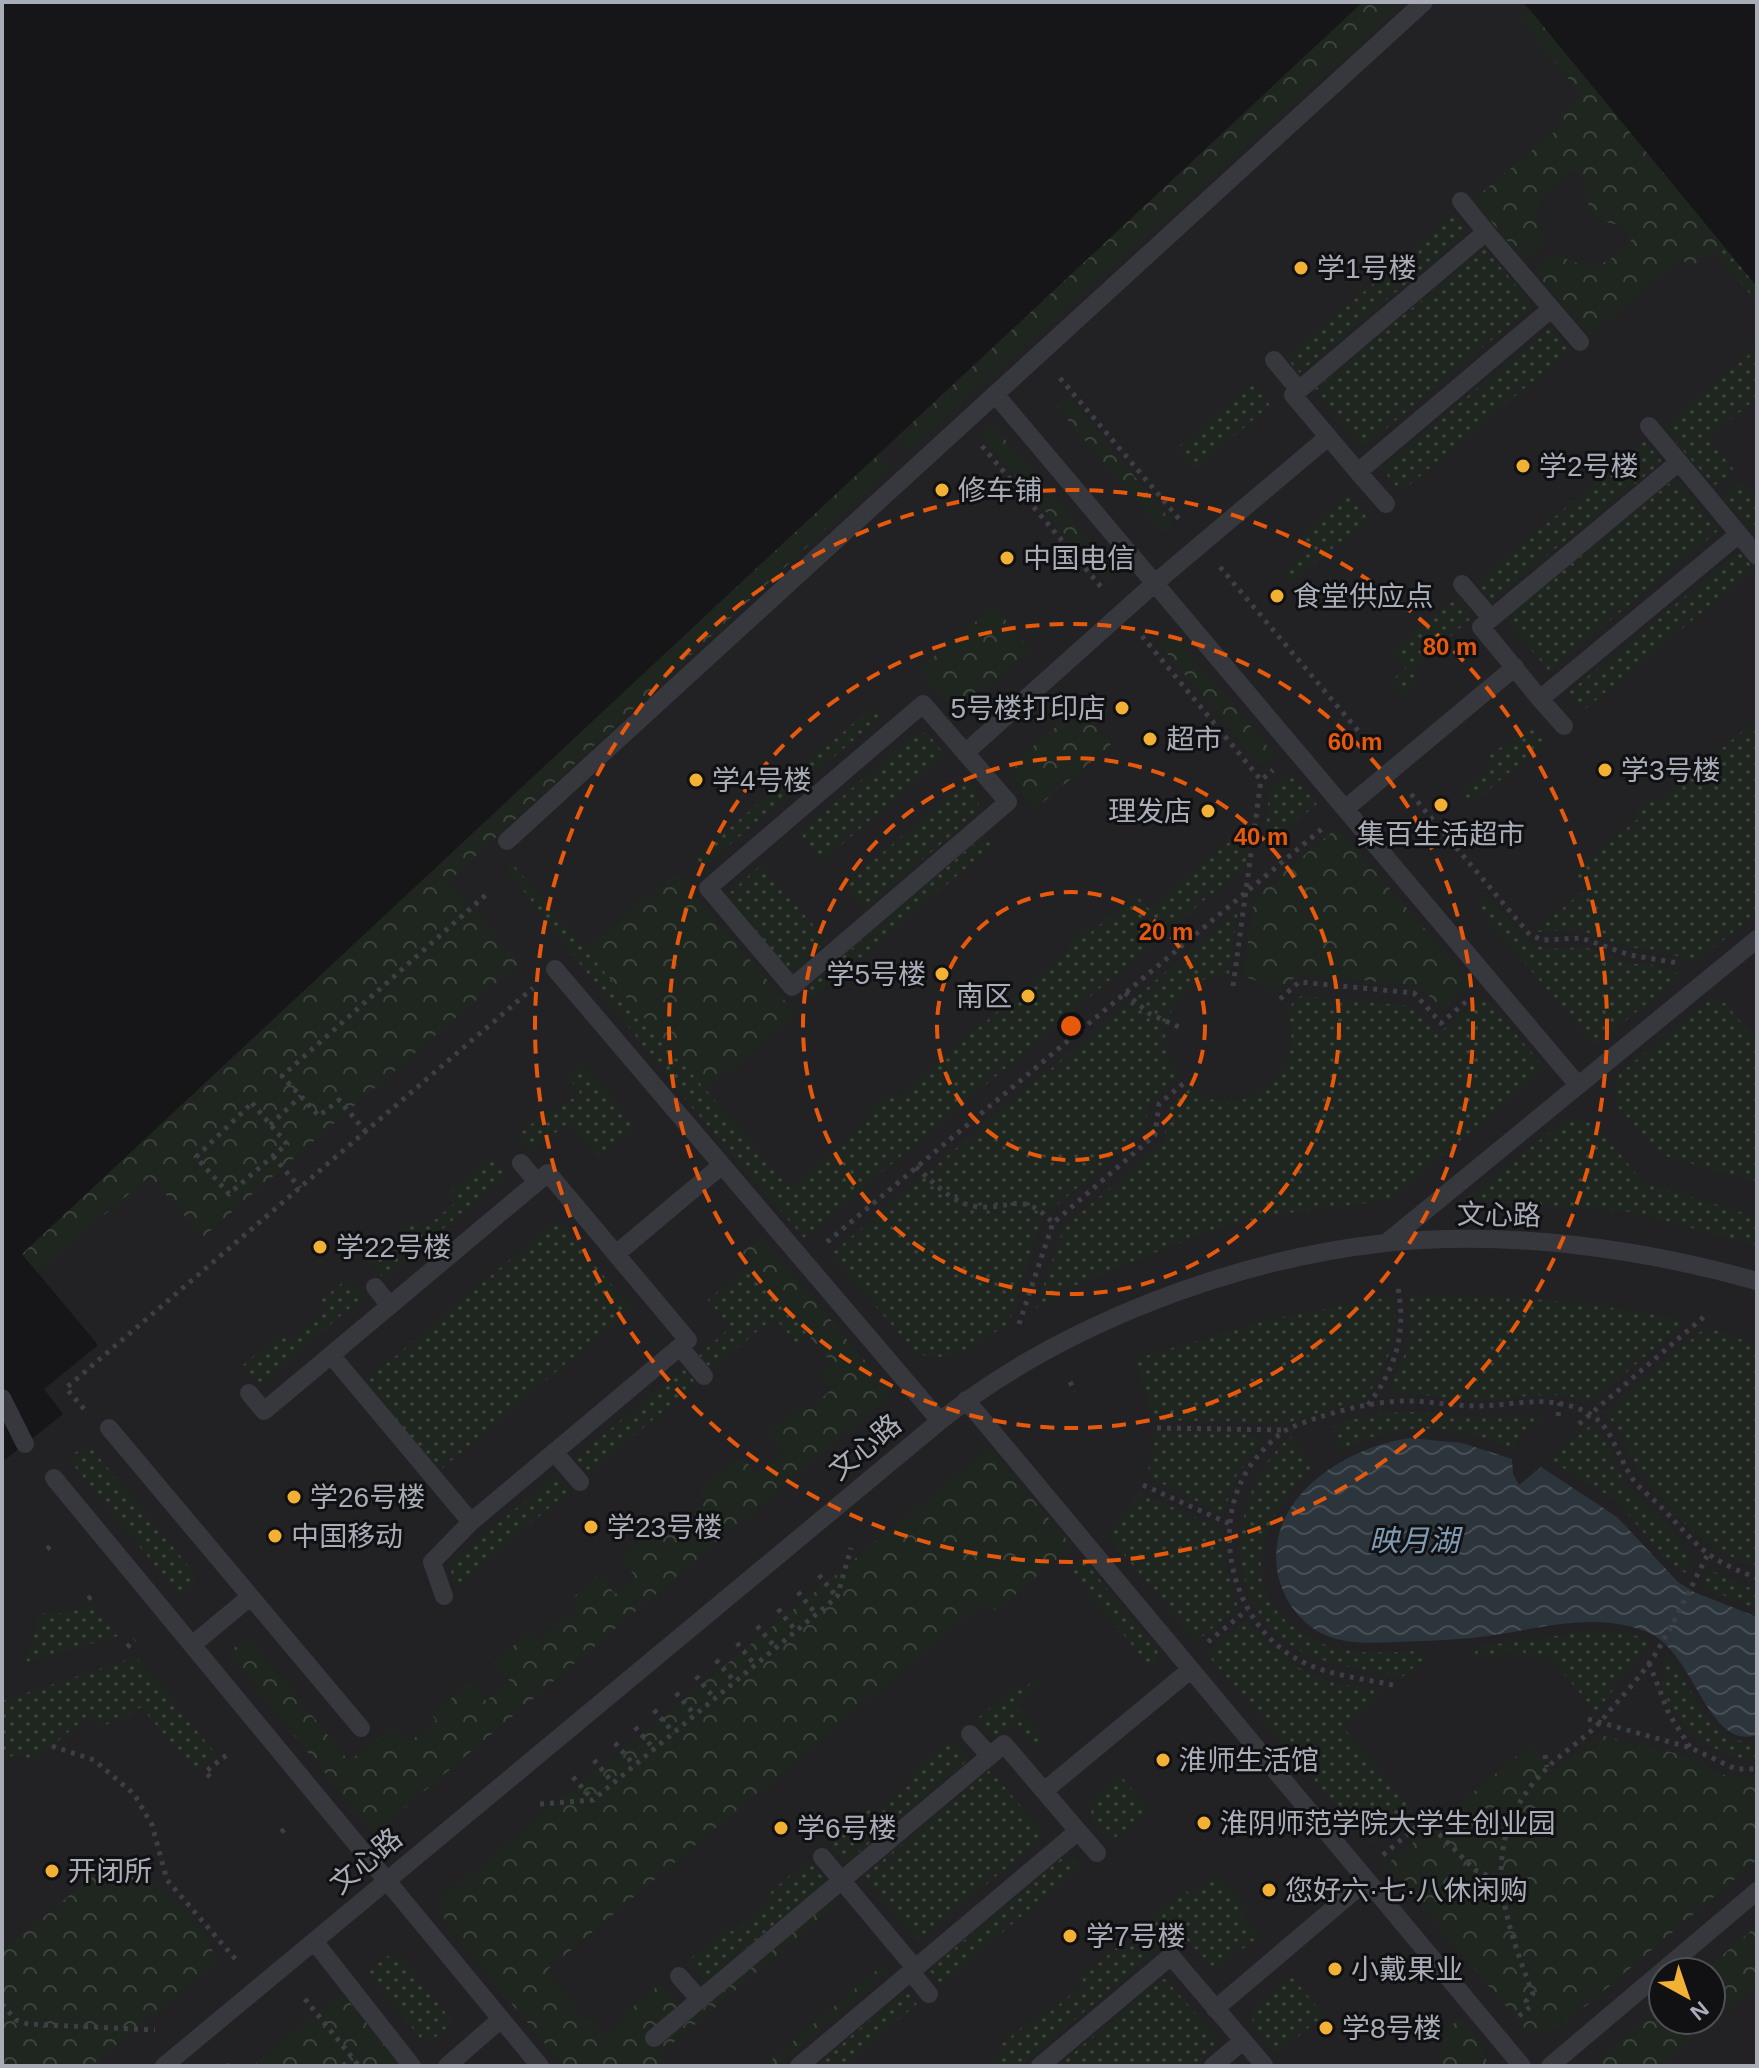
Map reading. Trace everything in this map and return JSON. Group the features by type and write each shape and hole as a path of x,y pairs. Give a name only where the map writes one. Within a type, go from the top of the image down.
{"lane":[{"path":"507,841 1424,2"},
{"path":"1461,201 1580,342"},
{"path":"1386,504 1293,395 1486,232"},
{"path":"1358,472 1551,309"},
{"path":"1274,360 1299,390"},
{"path":"995,394 1578,1085"},
{"path":"1649,426 1757,556"},
{"path":"965,753 1155,583 1328,437"},
{"path":"1564,726 1481,627 1679,462"},
{"path":"1540,699 1739,534"},
{"path":"1462,584 1491,618"},
{"path":"1345,809 1515,667"},
{"path":"923,704 965,753 1008,802 792,987 708,888 923,704"},
{"path":"1386,1243 1757,939"},
{"path":"555,969 940,1421"},
{"path":"521,1163 537,1182"},
{"path":"616,1254 722,1165"},
{"path":"249,1393 264,1411 548,1173 688,1340 471,1522 432,1562 444,1596"},
{"name":"文心路","path":"164,2066 966,1400 1067,1342 1146,1304 1228,1276 1386,1243 1489,1241 1589,1247 1667,1260 1757,1281"},
{"path":"375,1287 390,1306"},
{"path":"680,1347 704,1376"},
{"path":"331,1355 471,1522"},
{"path":"2,1398 25,1444"},
{"path":"966,1400 1522,2066"},
{"path":"109,1428 361,1728"},
{"path":"554,1452 580,1482"},
{"path":"54,1478 540,2066"},
{"path":"192,1645 250,1597"},
{"path":"1044,1791 1186,1667"},
{"path":"970,1734 990,1756"},
{"path":"654,2038 1004,1744 1097,1853"},
{"path":"799,2066 1078,1831"},
{"path":"822,1857 929,1994"},
{"path":"1215,2009 1363,1877"},
{"path":"1550,2066 1757,1891"},
{"path":"314,1941 412,2066"},
{"path":"1040,2066 1171,1956 1264,2065"},
{"path":"679,1976 700,2000"},
{"path":"447,2066 501,2019"},
{"path":"1213,2066 1243,2041"}],"path":[{"path":"1040,354 1530,935 1543,940 1581,938 1630,955 1688,965 1708,978"},
{"path":"1233,986 1261,780"},
{"path":"804,1261 1345,809"},
{"path":"366,1132 339,1100 319,1116 282,1076 489,892"},
{"path":"109,1428 91,1418 66,1388 555,969"},
{"path":"1280,999 1299,982 1414,993 1441,1023 1490,981"},
{"path":"1125,993 1158,1020 1179,1027"},
{"path":"1019,1324 1053,1223 1155,1135 1159,1104 1184,1083"},
{"path":"270,1125 301,1096"},
{"path":"252,1103 287,1144 273,1156 229,1194 196,1157 252,1103"},
{"path":"273,1156 300,1188"},
{"path":"916,1167 964,1203 981,1206 1023,1202 1041,1209 1053,1223"},
{"path":"1367,1405 1382,1386 1402,1336 1403,1311 1397,1283"},
{"path":"1579,1424 1706,1315"},
{"path":"1070,1382 1075,1391"},
{"path":"1157,1428 1287,1430 1310,1427 1367,1405 1409,1401 1478,1406 1560,1403 1592,1413 1610,1432 1632,1478 1707,1556 1757,1578"},
{"path":"1558,1416 1560,1403"},
{"path":"1287,1430 1268,1444 1238,1485 1230,1524 1231,1556 1247,1610 1292,1657 1319,1669 1393,1685"},
{"path":"1143,1485 1230,1524"},
{"path":"47,1549 54,1543"},
{"path":"540,1804 593,1800 837,1597 851,1548"},
{"path":"1496,2035 1530,2007 1526,2001 1533,1994 1507,1918 1500,1881 1501,1847 1510,1817 1547,1768 1599,1724 1649,1663 1707,1556"},
{"path":"819,1575 837,1597"},
{"path":"798,1592 816,1614"},
{"path":"88,1599 96,1593"},
{"path":"778,1609 796,1631"},
{"path":"1186,1667 1247,1610"},
{"path":"757,1626 776,1648"},
{"path":"127,1647 135,1640"},
{"path":"737,1643 755,1665"},
{"path":"716,1660 735,1682"},
{"path":"1649,1663 1669,1714 1691,1748"},
{"path":"696,1676 715,1699"},
{"path":"676,1693 695,1715"},
{"path":"654,1710 674,1733"},
{"path":"1588,1719 1691,1748 1736,1769 1757,1769"},
{"path":"635,1727 654,1749"},
{"path":"615,1743 634,1765"},
{"path":"52,1746 94,1760 134,1794 152,1825 167,1880 237,1961"},
{"path":"210,1777 205,1772 229,1753"},
{"path":"1545,1755 1547,1768"},
{"path":"594,1760 613,1783"},
{"path":"573,1777 593,1800"},
{"path":"1363,1877 1422,1822"},
{"path":"281,1832 289,1826"},
{"path":"1432,1827 1475,1870 1500,1881"},
{"path":"305,1999 359,2066"},
{"path":"2,2004 16,2020 28,2024 155,2030"},
{"path":"343,2066 352,2058"}],"shaded area":[{"name":"南区","path":"1363,2 1523,2 1757,287 1757,2066 2,2066 2,1462 63,1414 44,1389 98,1345 22,1254"}],"green space":[{"path":"1363,2 1405,2 909,451 897,437"},
{"path":"1529,9 1721,243 1690,268 1681,258 1589,335 1534,272 1556,253 1579,264 1598,265 1615,256 1633,238 1621,225 1605,221 1594,213 1588,201 1586,184 1573,169 1540,197 1537,224 1545,241 1523,259 1473,200 1566,122 1560,113 1582,95 1519,18"},
{"path":"1455,215 1469,231 1299,373 1286,357"},
{"path":"1721,243 1757,287 1757,302 1713,250"},
{"path":"1484,248 1533,305 1363,448 1315,389"},
{"path":"1551,327 1570,350 1401,492 1381,468"},
{"path":"1757,348 1757,398 1708,438 1734,470 1714,486 1663,427"},
{"path":"1253,385 1270,405 1195,470 1177,448"},
{"path":"1068,397 1174,524 1163,533 1056,406"},
{"path":"992,424 1116,572 1105,582 980,434"},
{"path":"1645,441 1662,462 1491,601 1476,583"},
{"path":"879,454 891,468 448,882 519,963 203,1237 150,1176 37,1272 22,1254"},
{"path":"1676,478 1719,530 1549,671 1505,618"},
{"path":"1742,482 1757,499 1757,538 1723,498"},
{"path":"1349,496 1368,519 1290,584 1282,574 1312,548 1302,535"},
{"path":"1740,551 1754,569 1584,710 1569,692"},
{"path":"1458,597 1474,616 1411,670 1419,682 1403,697 1390,682 1406,668 1392,652"},
{"path":"994,606 1031,650 969,701 953,703 946,700 919,669"},
{"path":"1172,633 1274,754 1260,765 1159,644"},
{"path":"873,707 881,717 702,868 694,858"},
{"path":"1079,707 1111,745 1035,809 1012,779 1017,760"},
{"path":"1757,719 1757,912 1696,963 1663,951 1625,947 1580,930 1534,932 1587,888 1574,872 1639,818 1635,811 1652,797 1657,803"},
{"path":"1531,726 1545,742 1471,805 1461,793 1492,767 1486,758"},
{"path":"928,734 945,755 823,861 800,833 914,735"},
{"path":"1290,773 1317,804 1263,849 1270,789"},
{"path":"967,780 979,795 979,811 865,909 845,885"},
{"path":"1253,822 1246,865 804,1238 678,1091 506,868 510,861 790,1188 871,1119 867,1113 892,1092 897,1097 1070,950 1066,944 1085,928 1090,933 1136,895 1149,909"},
{"path":"1337,828 1472,983 1442,1010 1420,986 1299,974 1275,994 1260,982 1243,976 1255,896"},
{"path":"983,836 992,846 813,998 805,989"},
{"path":"761,865 827,941 791,972 726,896"},
{"path":"676,873 796,1014 706,1090 585,949"},
{"path":"1486,896 1530,944 1549,949 1585,947 1628,964 1649,964 1681,975 1595,1046 1475,904"},
{"path":"1238,911 1229,974 1195,984 1172,1010 1165,1042 1169,1060 1178,1076 1149,1101 1145,1129 1041,1219 1009,1323 952,1355 940,1357 915,1352 831,1254"},
{"path":"1301,996 1412,1006 1438,1034 1483,996 1545,1068 1390,1200 1281,1214 1215,1229 1083,1281 1036,1308 1064,1227 1164,1142 1168,1107 1190,1088 1211,1099 1231,1102 1251,1097 1268,1086 1281,1071 1289,1052 1291,1031 1286,1009"},
{"path":"1710,1000 1725,1003 1757,1041 1757,1182 1662,1155 1617,1106 1614,1095 1619,1074"},
{"path":"583,1065 635,1126 599,1157 569,1122 532,1152 518,1135 551,1108 556,1112 580,1092 568,1077"},
{"path":"1574,1118 1596,1125 1643,1182 1757,1217 1757,1245 1631,1212 1466,1199 1564,1121"},
{"path":"491,1157 506,1175 384,1279 368,1260 411,1224 419,1233 455,1203 447,1194"},
{"path":"557,1220 631,1308 439,1471 365,1382"},
{"path":"762,1238 892,1393 374,1834 228,1653 242,1641 252,1642 349,1761 392,1727 407,1744 436,1720 432,1715 470,1682 486,1701 510,1681 494,1662 531,1631 540,1640 579,1607 572,1598 599,1575 615,1594 635,1576 620,1558 662,1523 670,1531 706,1501 699,1491 741,1456 757,1474 784,1451 768,1432 801,1404 807,1410 831,1390 819,1374 832,1363 749,1265 751,1263 742,1252"},
{"path":"749,1265 808,1335 797,1344 774,1317 712,1370 699,1355 731,1327 708,1300"},
{"path":"348,1278 364,1296 260,1384 243,1365 281,1333 289,1343 328,1310 321,1300"},
{"path":"1392,1296 1395,1313 1392,1348 1376,1383 1364,1399 1287,1423 1155,1420 1135,1359 1268,1320"},
{"path":"1410,1296 1548,1300 1685,1322 1592,1402 1561,1396 1474,1400 1393,1394 1390,1388 1410,1342"},
{"path":"1706,1327 1757,1345 1757,1567 1722,1553 1689,1528 1639,1472 1620,1431 1605,1413"},
{"path":"683,1368 696,1383 589,1474 575,1459"},
{"path":"1412,1412 1481,1418 1543,1414 1542,1419 1524,1430 1513,1449 1480,1436 1429,1428 1394,1432 1335,1449 1339,1445 1333,1438 1339,1434 1331,1424 1384,1413"},
{"path":"1592,1424 1605,1440 1625,1484 1670,1528 1692,1558 1685,1573 1665,1558 1617,1501 1550,1460"},
{"path":"1156,1434 1250,1434 1262,1442 1235,1478 1223,1515 1147,1476"},
{"path":"1291,1436 1312,1470 1292,1490 1266,1535 1261,1559 1263,1582 1272,1603 1288,1623 1326,1645 1365,1652 1417,1651 1425,1658 1402,1677 1347,1667 1307,1654 1270,1628 1253,1603 1244,1574 1241,1544 1245,1514 1255,1485 1270,1458"},
{"path":"82,1448 92,1449 195,1574 195,1583 179,1595 71,1462 72,1455"},
{"path":"990,1448 1072,1546 996,1611 986,1601 547,1970 586,2022 589,2019 605,2038 625,2021 622,2016 661,1983 679,2005 643,2036 655,2050 829,1902 837,1904 660,2054 669,2066 564,2066 447,1927 441,1907 444,1896"},
{"path":"557,1474 570,1490 456,1587 449,1565"},
{"path":"1139,1493 1223,1529 1224,1557 1238,1607 1197,1641 1108,1536"},
{"path":"1082,1558 1157,1649 1158,1655 1151,1668 1069,1568"},
{"path":"1710,1570 1757,1591 1757,1609 1703,1587"},
{"path":"93,1605 118,1636 26,1662 40,1613 67,1613"},
{"path":"1246,1620 1279,1653 1307,1672 1339,1683 1385,1692 1343,1727 1412,1810 1370,1845 1206,1653"},
{"path":"1593,1631 1627,1633 1651,1641 1596,1712 1548,1655 1542,1660 1536,1653 1529,1658 1522,1651 1515,1657 1508,1649 1493,1661 1488,1655 1469,1658 1481,1646"},
{"path":"1667,1654 1713,1724 1725,1734 1757,1742 1757,1760 1738,1758 1719,1751 1685,1726 1665,1692 1662,1673"},
{"path":"136,1657 216,1754 196,1772 141,1707 121,1723 116,1717 102,1729 89,1715 34,1761 17,1753 2,1762 2,1701"},
{"path":"1037,1678 1041,1683 1015,1704 1044,1741 1036,1748 1015,1723 995,1740 977,1719 1018,1684 1022,1690"},
{"path":"1600,1735 1691,1757 1719,1774 1757,1779 1757,1860 1567,2022 1552,2030 1528,2032 1386,1865 1530,1745 1554,1773"},
{"path":"952,1739 969,1759 846,1863 829,1844 872,1807 877,1812 914,1781 909,1775"},
{"path":"990,1770 1042,1831 1042,1839 918,1940 864,1876"},
{"path":"1120,1775 1149,1810 1110,1842 1092,1821 1090,1801"},
{"path":"1068,1853 1080,1867 941,1984 929,1970"},
{"path":"118,1855 194,1919 212,1949 213,1964 91,2066 2,2066 2,1948 4,1950"},
{"path":"808,1860 826,1881 706,1982 688,1961 728,1926 733,1932 768,1902 765,1897"},
{"path":"1216,1875 1246,1910 1241,1915 1259,1937 1215,1969 1179,1932 1020,2066 985,2066 1002,2052 998,2047 1041,2012 1045,2016 1085,1983 1081,1978 1121,1944 1126,1950 1152,1928 1147,1922 1186,1890 1191,1896"},
{"path":"1757,1926 1757,1984 1727,2009 1727,1956 1721,1956"},
{"path":"387,1956 401,1959 450,2018 451,2024 431,2041 422,2040 368,1972"},
{"path":"886,1962 888,1971 777,2066 764,2066"},
{"path":"1292,1977 1324,2015 1277,2054 1253,2026 1252,2011"},
{"path":"1165,1979 1216,2036 1215,2048 1193,2066 1058,2066 1160,1980"},
{"path":"905,1990 917,2004 844,2066 816,2066"},
{"path":"342,1993 397,2060 390,2066 253,2066"},
{"path":"1460,2018 1482,2045 1488,2066 1439,2066 1446,2030"},
{"path":"1647,2019 1647,2036 1695,2036 1660,2066 1591,2066"}],"water":[{"name":"映月湖","path":"1409,1438 1462,1443 1512,1459 1513,1474 1519,1485 1541,1467 1617,1517 1678,1582 1694,1592 1757,1617 1757,1735 1740,1736 1725,1728 1677,1658 1662,1642 1645,1631 1623,1625 1580,1622 1472,1638 1367,1643 1328,1636 1304,1621 1288,1600 1278,1575 1277,1547 1283,1523 1296,1500 1335,1465 1359,1453"}],"place":[{"name":"学1号楼","path":"1301,268"},
{"name":"学2号楼","path":"1523,466"},
{"name":"修车铺","path":"942,490"},
{"name":"中国电信","path":"1007,558"},
{"name":"食堂供应点","path":"1277,596"},
{"name":"5号楼打印店","path":"1122,708"},
{"name":"超市","path":"1150,739"},
{"name":"学3号楼","path":"1605,770"},
{"name":"学4号楼","path":"696,780"},
{"name":"集百生活超市","path":"1441,805"},
{"name":"理发店","path":"1208,811"},
{"name":"学5号楼","path":"942,974"},
{"name":"南区","path":"1028,996"},
{"name":"学22号楼","path":"320,1247"},
{"name":"学26号楼","path":"294,1497"},
{"name":"学23号楼","path":"591,1527"},
{"name":"中国移动","path":"275,1536"},
{"name":"淮师生活馆","path":"1163,1760"},
{"name":"淮阴师范学院大学生创业园","path":"1204,1823"},
{"name":"学6号楼","path":"781,1828"},
{"name":"开闭所","path":"52,1871"},
{"name":"您好六·七·八休闲购","path":"1269,1890"},
{"name":"学7号楼","path":"1070,1936"},
{"name":"小戴果业","path":"1335,1969"},
{"name":"学8号楼","path":"1326,2028"}]}
